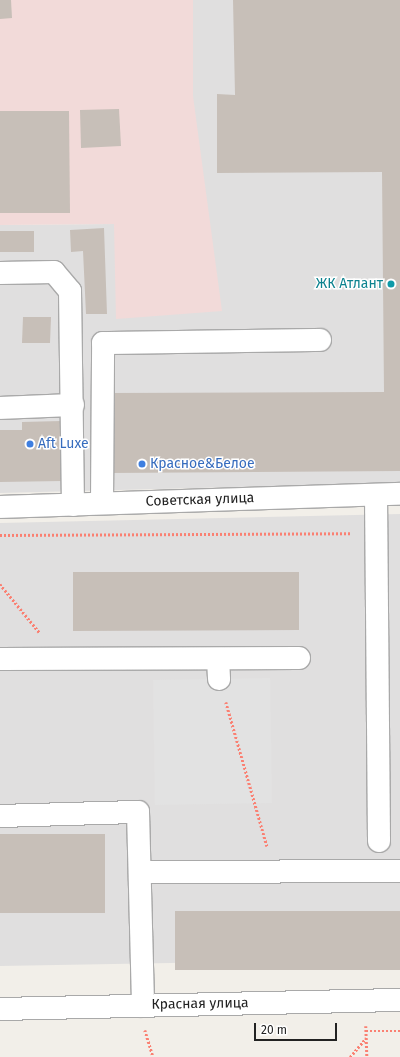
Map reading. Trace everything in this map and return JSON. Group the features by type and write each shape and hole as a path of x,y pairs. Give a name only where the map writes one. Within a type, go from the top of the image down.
{"street":[{"path":"0,273 54,272 70,291 73,405 73,505"},
{"path":"102,503 102,343 320,340"},
{"path":"0,408 73,405"},
{"name":"Советская улица","path":"0,507 400,494"},
{"path":"376,495 379,841"},
{"path":"0,658 61,659 218,669 299,658"},
{"path":"0,816 138,812 143,1006"},
{"path":"140,872 400,871"},
{"name":"Красная улица","path":"0,1009 400,1000"}],"path":[{"path":"0,535 342,534"},
{"path":"0,584 61,659"},
{"path":"218,669 274,871"},
{"path":"366,1022 367,1057"},
{"path":"366,1031 400,1031"},
{"path":"350,1057 366,1038"}],"shaded area":[{"path":"0,0 193,0 193,96 222,311 116,319 114,224 0,225"},
{"path":"193,0 400,0 400,483 0,493 0,225 114,224 193,96"},
{"path":"400,514 400,959 0,966 0,523"},
{"path":"270,678 272,803 155,805 153,680"}],"building":[{"path":"0,0 11,0 12,18 0,19"},
{"name":"ЖК Атлант","path":"233,0 400,0 400,471 110,473 109,393 384,392 382,172 217,173 217,94 235,95"},
{"path":"119,109 121,146 81,148 80,110"},
{"path":"0,111 69,111 70,213 0,213"},
{"path":"104,228 107,314 86,314 83,251 71,252 70,230"},
{"path":"0,231 34,231 34,252 0,252"},
{"path":"23,317 51,317 50,343 22,343"},
{"path":"61,421 62,481 0,482 0,430 22,430 22,422"},
{"path":"73,572 299,572 299,630 73,631"},
{"path":"0,834 105,834 105,913 0,913"},
{"path":"175,911 400,911 400,970 175,970"}],"place":[{"name":"ЖК Атлант","path":"391,284"},
{"name":"Aft Luxe","path":"30,444"},
{"name":"Красное&Белое","path":"142,464"}]}
